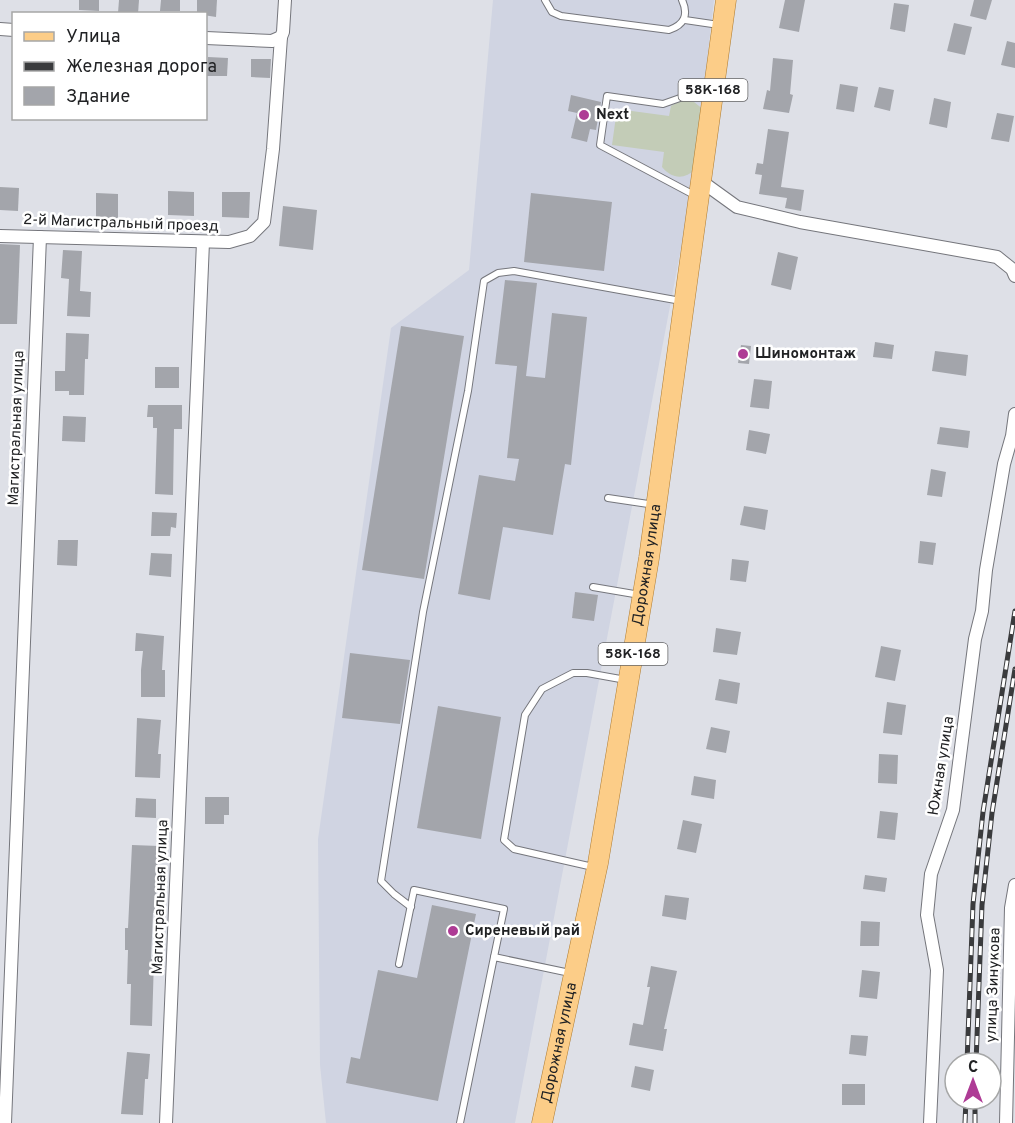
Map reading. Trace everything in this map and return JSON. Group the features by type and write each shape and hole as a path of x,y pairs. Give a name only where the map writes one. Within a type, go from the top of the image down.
{"main road":[{"name":"58К-168","path":"700,189 726,0"},
{"name":"Дорожная улица","path":"542,1123 597,867 643,595 700,189"}],"street":[{"name":"2-й Магистральный проезд","path":"0,236 230,242 250,236 264,222 273,149 280,37 283,32 285,0"},
{"path":"207,38 272,41 280,37"},
{"path":"700,189 737,207 800,222 997,257 1012,269 1015,276"},
{"name":"Магистральная улица","path":"4,1123 40,237"},
{"name":"Магистральная улица","path":"166,1123 203,242"},
{"name":"Южная улица","path":"930,1123 937,970 927,915 931,874 953,810 975,639 982,611 986,570 1015,414"},
{"name":"улица Зинукова","path":"1006,1123 1011,908 1015,885"}],"lane":[{"path":"545,0 552,12 561,16 669,30 679,27 685,20 686,9 682,0"},
{"path":"685,20 722,26"},
{"path":"700,189 600,145 605,106 607,96 663,104 714,86"},
{"path":"411,907 381,881 423,612 468,391 484,281 498,273 514,271 684,302"},
{"path":"608,498 656,505"},
{"path":"593,587 643,595"},
{"path":"597,867 514,849 504,840 525,715 542,688 573,673 628,680"},
{"path":"399,964 414,890 504,909 460,1123"},
{"path":"494,957 574,973"}],"shaded area":[{"path":"493,0 714,0 693,185 515,1123 326,1123 320,1065 318,839 391,328 469,270"}],"green space":[{"path":"682,100 694,102 704,110 696,169 692,173 678,177 666,171 662,167 664,152 612,145 617,109 669,116 671,106"}],"building":[{"path":"79,0 99,0 99,11 79,10"},
{"path":"119,0 139,0 138,12 118,12"},
{"path":"161,0 180,0 180,11 160,11"},
{"path":"197,0 217,0 216,17 207,16 207,12 197,12"},
{"path":"785,0 805,0 799,32 779,28"},
{"path":"974,0 992,0 986,20 970,16"},
{"path":"894,3 909,5 905,32 890,29"},
{"path":"954,23 972,27 965,55 947,51"},
{"path":"1007,41 1015,43 1015,68 1001,65"},
{"path":"208,57 228,58 227,76 207,76"},
{"path":"773,58 793,60 790,94 793,95 789,113 763,109 767,90 770,91"},
{"path":"251,59 271,59 270,78 251,77"},
{"path":"840,84 858,87 854,112 836,109"},
{"path":"879,87 894,90 890,111 874,107"},
{"path":"571,95 601,102 596,130 590,129 587,142 571,138 577,113 568,111"},
{"path":"934,98 951,102 947,128 929,124"},
{"path":"997,113 1014,116 1009,142 991,139"},
{"path":"768,129 789,132 781,187 804,190 801,211 785,208 787,198 759,194 762,175 755,174 757,163 763,164"},
{"path":"0,187 19,188 18,211 0,210"},
{"path":"168,191 194,192 194,216 168,215"},
{"path":"222,192 250,192 249,218 222,217"},
{"path":"96,193 118,194 118,218 96,218"},
{"path":"531,193 612,202 604,271 524,262"},
{"path":"283,206 317,210 313,250 279,246"},
{"path":"0,244 20,245 17,324 0,324"},
{"path":"63,250 82,251 80,291 91,292 90,317 67,316 69,279 61,278"},
{"path":"778,252 798,257 791,290 771,285"},
{"path":"505,280 537,283 526,376 545,378 552,313 587,317 571,465 565,464 553,535 503,527 490,600 458,594 479,475 515,481 519,459 507,458 517,366 495,364"},
{"path":"401,326 464,336 424,579 362,570"},
{"path":"66,333 89,334 88,359 85,359 84,395 69,395 69,391 55,391 55,371 65,371"},
{"path":"875,342 894,345 892,359 873,357"},
{"path":"741,345 751,346 749,364 738,363"},
{"path":"935,351 968,355 966,376 932,371"},
{"path":"155,367 179,367 179,388 155,388"},
{"path":"754,379 772,381 769,409 750,407"},
{"path":"148,405 182,405 182,429 174,429 173,495 155,494 157,428 153,428 153,417 147,417"},
{"path":"63,416 86,417 85,442 62,441"},
{"path":"940,427 970,431 968,448 937,444"},
{"path":"749,430 770,434 766,454 746,450"},
{"path":"931,469 946,472 942,497 927,495"},
{"path":"744,506 768,510 765,530 740,525"},
{"path":"152,512 177,513 176,528 171,527 170,536 151,536"},
{"path":"58,540 78,540 77,566 57,565"},
{"path":"920,541 936,543 933,565 918,563"},
{"path":"151,553 172,554 171,577 149,575"},
{"path":"732,559 749,561 746,582 730,580"},
{"path":"575,592 598,595 594,621 572,618"},
{"path":"716,628 741,632 737,655 713,652"},
{"path":"136,633 164,636 162,670 165,670 165,697 141,697 143,651 135,651"},
{"path":"881,646 901,650 895,681 875,677"},
{"path":"350,653 410,660 400,724 342,718"},
{"path":"719,679 740,683 737,704 715,700"},
{"path":"887,702 906,705 902,735 883,733"},
{"path":"438,706 501,717 481,839 417,828"},
{"path":"137,718 161,720 158,754 161,754 160,778 135,777"},
{"path":"711,727 730,731 726,753 706,749"},
{"path":"879,754 898,755 897,784 878,783"},
{"path":"694,776 716,780 714,799 691,795"},
{"path":"205,797 229,797 229,815 224,815 224,824 205,824"},
{"path":"136,798 156,799 156,818 135,817"},
{"path":"880,811 898,813 895,840 877,838"},
{"path":"683,820 702,824 696,853 677,849"},
{"path":"132,845 159,846 151,959 154,959 152,1026 130,1025 131,984 127,984 128,950 125,950 125,928 128,928"},
{"path":"865,875 887,878 885,892 863,889"},
{"path":"665,895 689,898 686,920 662,916"},
{"path":"432,905 476,914 438,1101 346,1083 351,1057 360,1059 378,970 417,978"},
{"path":"861,921 880,922 879,946 860,946"},
{"path":"651,966 677,971 664,1029 667,1029 663,1051 629,1045 633,1023 643,1025 650,987 647,987"},
{"path":"862,970 880,972 877,999 859,997"},
{"path":"851,1035 868,1036 866,1056 849,1054"},
{"path":"127,1052 150,1054 148,1079 145,1079 143,1115 121,1114"},
{"path":"635,1066 654,1070 650,1091 631,1087"},
{"path":"842,1084 865,1084 865,1105 842,1105"}],"railway":[{"path":"967,1051 973,904 983,812 1015,611"},
{"path":"976,1051 982,905 992,813 1015,669"},
{"path":"965,1123 966,1111"},
{"path":"975,1111 975,1123"}],"place":[{"name":"Next","path":"584,115"},
{"name":"Шиномонтаж","path":"743,354"},
{"name":"Сиреневый рай","path":"453,931"}]}
